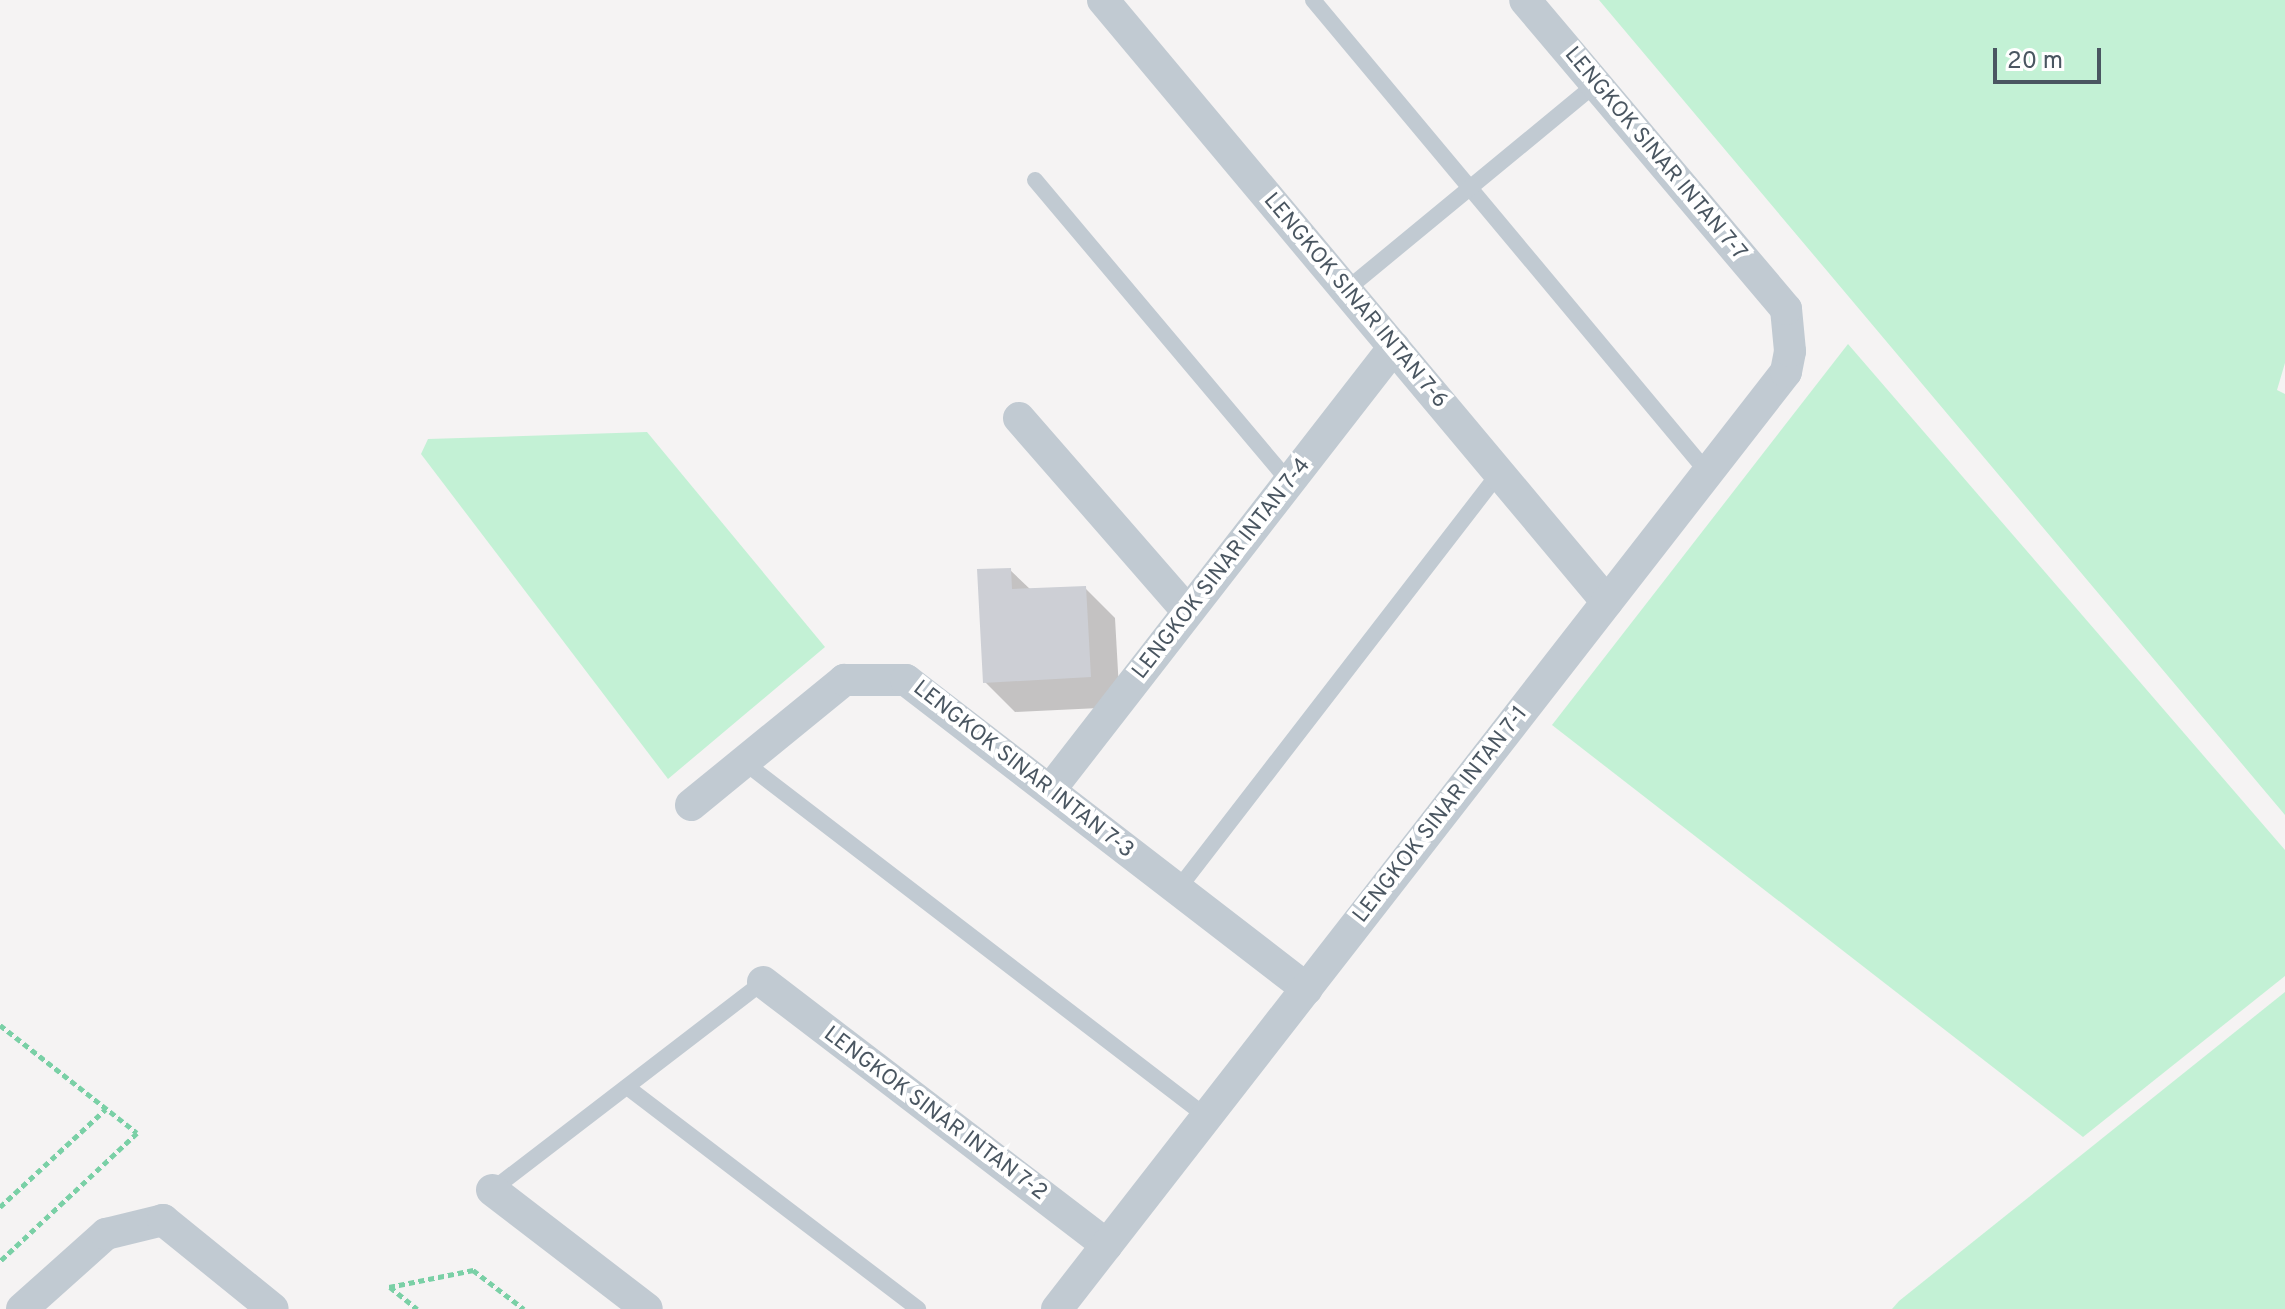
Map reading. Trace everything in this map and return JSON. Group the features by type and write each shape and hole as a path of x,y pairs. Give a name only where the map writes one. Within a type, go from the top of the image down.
{"street":[{"name":"LENGKOK SINAR INTAN 7-6","path":"1103,0 1607,602"},
{"name":"LENGKOK SINAR INTAN 7-7","path":"1525,0 1786,309"},
{"name":"LENGKOK SINAR INTAN 7-1","path":"1057,1309 1786,372 1790,351 1786,309"},
{"name":"LENGKOK SINAR INTAN 7-4","path":"1050,790 1394,347"},
{"path":"1019,418 1188,612"},
{"name":"LENGKOK SINAR INTAN 7-3","path":"691,805 844,680 906,680 1307,989"},
{"name":"LENGKOK SINAR INTAN 7-2","path":"763,982 1107,1245"},
{"path":"492,1190 647,1309"},
{"path":"22,1309 106,1234 163,1220 273,1309"}],"lane":[{"path":"1313,0 1708,473"},
{"path":"1346,290 1596,84"},
{"path":"1035,180 1289,482"},
{"path":"1178,889 1499,473"},
{"path":"744,762 1207,1117"},
{"path":"492,1190 763,982"},
{"path":"627,1087 918,1309"}],"path":[{"path":"0,1025 137,1133 0,1261"},
{"path":"0,1207 106,1109"},
{"path":"417,1309 389,1287 473,1270 524,1309"}],"green space":[{"path":"1599,0 2285,0 2285,363 2277,390 2285,394 2285,815"},
{"path":"1848,344 2285,850 2285,976 2083,1137 1552,725"},
{"path":"647,432 825,647 668,779 421,454 428,439"},
{"path":"2285,992 2285,1309 1892,1309 1899,1301"}],"building":[{"path":"1011,568 1012,589 1086,586 1091,677 983,683 977,569"}]}
